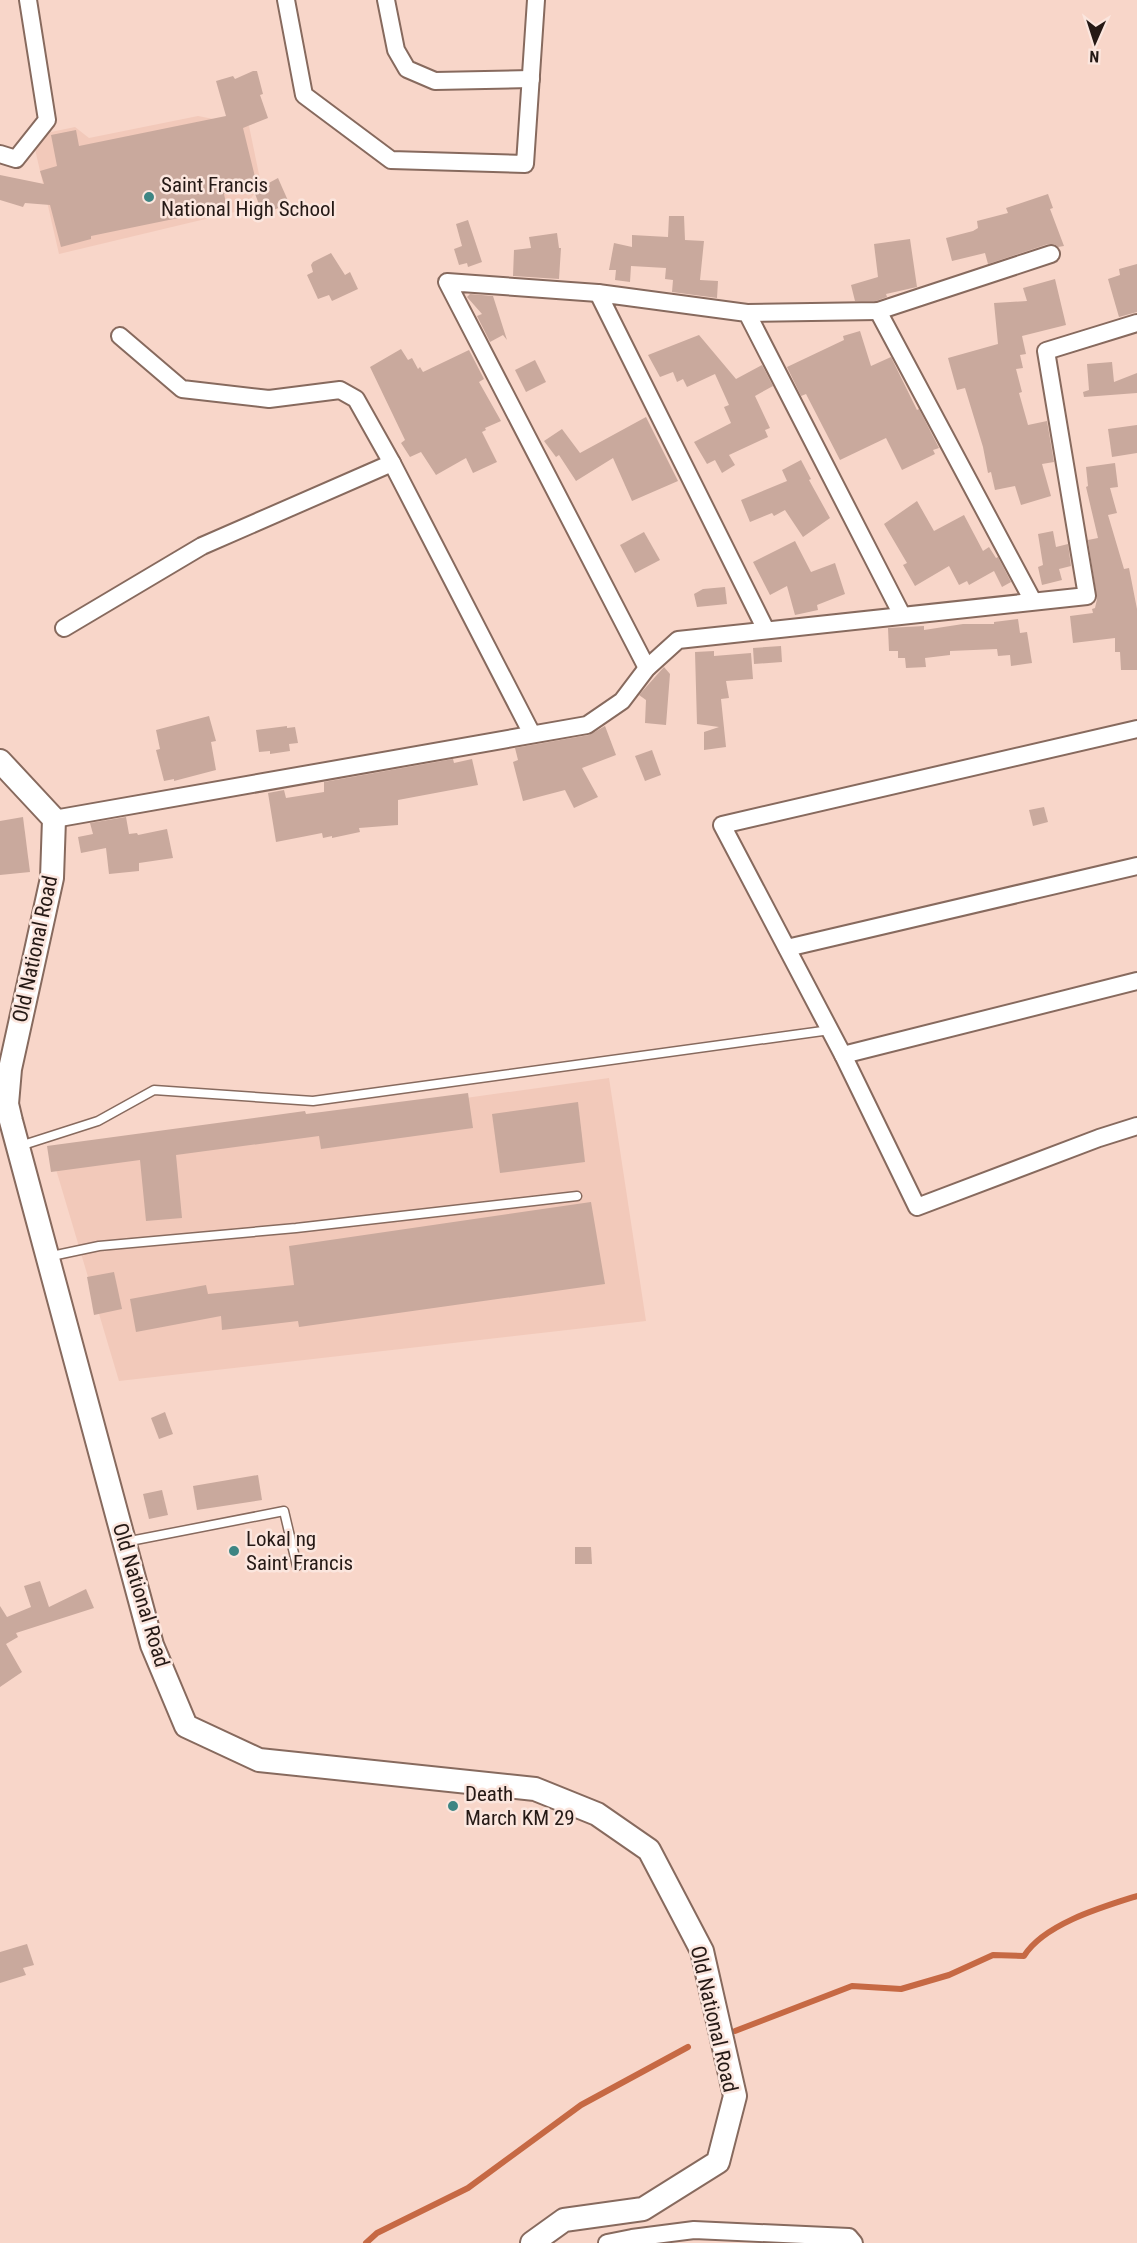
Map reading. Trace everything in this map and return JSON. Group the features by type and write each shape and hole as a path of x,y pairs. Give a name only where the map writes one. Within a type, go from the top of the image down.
{"main road":[{"path":"0,761 54,819"},
{"name":"Old National Road","path":"54,819 52,878 7,1087 8,1104 152,1645 186,1726 259,1760 535,1789 597,1814 649,1850 702,1951 735,2096 718,2162 643,2209 564,2220 532,2243"}],"street":[{"path":"0,154 16,159 47,120 28,0"},
{"path":"286,0 304,95 391,160 525,164 536,0"},
{"path":"386,0 396,50 407,69 435,81 531,79"},
{"path":"647,668 447,282 598,293 747,312 879,311 1051,254"},
{"path":"598,293 766,630"},
{"path":"879,311 1033,601"},
{"path":"747,312 902,615"},
{"path":"54,819 587,725 621,701 647,668 678,640 1087,596 1047,351 1137,323"},
{"path":"120,336 182,389 270,399 340,390 356,399 392,463 532,734"},
{"path":"64,628 202,546 392,463"},
{"path":"1137,729 722,825 843,1055 917,1207 1099,1138 1137,1126"},
{"path":"787,948 1137,866"},
{"path":"843,1055 1137,981"},
{"path":"607,2243 694,2230 720,2237 798,2239 849,2237 854,2243"}],"lane":[{"path":"18,1147 99,1121 154,1090 313,1101 830,1030"},
{"path":"47,1257 99,1246 296,1228 577,1196"},
{"path":"124,1542 284,1511 297,1566"}],"shaded area":[{"name":"Saint Francis National High School","path":"198,116 249,126 261,184 243,210 59,254 32,136 75,127 89,138"},
{"path":"609,1078 646,1321 119,1381 52,1156"}],"building":[{"name":"Saint Francis National High School","path":"257,71 263,94 260,95 268,118 243,128 257,185 224,194 227,208 91,236 91,239 61,247 50,205 25,203 23,207 0,200 0,175 44,184 40,171 57,166 51,135 76,130 79,146 226,116 216,81 233,76 235,79"},
{"path":"278,178 289,203 263,215 254,191"},
{"path":"1048,194 1053,208 1050,209 1064,246 1048,244 988,264 985,253 952,261 946,238 973,231 978,228 977,221 1008,213 1006,208"},
{"path":"669,216 684,216 685,240 704,241 700,280 718,281 717,298 672,292 673,280 665,279 666,268 631,266 630,282 615,280 616,270 609,270 614,243 632,247 632,235 668,237"},
{"path":"468,220 482,262 468,267 467,263 459,265 454,249 462,246 456,224"},
{"path":"557,233 559,248 561,248 559,279 513,276 514,250 531,248 529,237"},
{"path":"910,239 917,287 886,294 887,297 876,301 855,301 851,285 878,277 874,244"},
{"path":"331,253 345,275 350,272 358,289 332,301 329,295 318,299 307,275 313,272 311,265 313,262"},
{"path":"1137,264 1137,312 1119,317 1108,279 1120,275 1119,269"},
{"path":"1055,279 1066,325 1022,336 1026,354 1020,355 1023,368 1016,369 1022,392 1019,393 1028,425 1047,421 1054,462 1042,464 1051,496 1021,505 1015,486 995,490 991,472 988,473 983,447 965,388 957,390 948,358 998,344 994,303 1027,301 1023,288"},
{"path":"470,294 493,296 507,340 503,335 490,342 477,316 482,314 467,297"},
{"path":"860,331 871,366 891,357 939,448 933,450 935,454 902,470 886,438 840,460 806,394 801,396 787,367 844,340 843,336"},
{"path":"699,335 736,379 762,365 773,386 755,396 770,428 765,430 768,437 729,455 735,465 722,473 715,460 707,464 694,442 731,423 724,407 729,405 715,374 687,387 683,379 677,382 673,372 660,377 648,355"},
{"path":"401,349 408,360 412,358 418,369 420,367 423,372 469,350 484,379 479,382 501,421 485,428 486,430 482,432 497,462 473,473 466,458 436,475 421,452 410,457 401,443 405,440 370,367"},
{"path":"535,360 546,382 526,392 515,370"},
{"path":"1112,362 1114,382 1137,373 1137,393 1084,397 1083,392 1089,390 1087,364"},
{"path":"646,417 678,481 632,501 613,458 576,481 559,455 556,457 544,441 562,429 580,453"},
{"path":"1137,425 1137,453 1112,457 1108,429"},
{"path":"801,460 830,518 803,537 785,510 774,516 772,513 750,522 741,500 787,481 782,470"},
{"path":"1115,463 1118,487 1110,488 1117,513 1108,515 1124,569 1129,568 1137,609 1137,670 1121,670 1120,652 1115,652 1115,638 1073,643 1070,616 1093,613 1092,609 1095,608 1097,599 1088,540 1098,538 1086,487 1088,486 1086,467"},
{"path":"917,501 934,531 964,515 983,551 989,547 996,558 998,557 1011,582 1002,587 994,571 969,585 967,581 959,585 949,566 915,586 903,565 907,563 884,524"},
{"path":"1053,531 1056,547 1068,544 1071,566 1059,569 1062,580 1042,585 1038,567 1043,565 1038,534"},
{"path":"644,532 660,560 635,573 620,545"},
{"path":"795,541 811,572 835,563 845,594 817,605 818,610 795,615 787,586 770,595 753,562"},
{"path":"725,587 727,604 697,607 694,594 703,589"},
{"path":"1018,619 1020,633 1027,632 1032,663 1011,666 1010,655 998,656 997,649 950,651 950,655 925,658 926,667 906,668 905,658 898,658 898,651 889,651 888,628 924,626 924,630 963,624 994,624 994,622"},
{"path":"781,646 782,662 754,664 753,648"},
{"path":"714,651 714,656 751,653 753,679 726,681 729,698 721,699 726,747 704,750 704,732 719,727 697,724 695,652"},
{"path":"664,667 670,674 666,725 645,723 646,700 639,695"},
{"path":"209,716 216,741 211,742 216,770 174,781 174,779 164,781 156,750 160,749 156,730"},
{"path":"287,726 287,728 295,727 298,743 289,744 290,751 270,754 270,751 259,752 256,730"},
{"path":"605,726 616,755 582,768 598,797 574,808 565,790 523,801 513,762 518,760 515,748 589,735"},
{"path":"652,750 661,775 645,781 635,756"},
{"path":"453,759 454,763 472,759 478,785 398,800 398,825 359,828 360,832 332,838 332,836 323,838 322,833 276,842 268,793 284,790 286,798 324,792 324,782"},
{"path":"1044,807 1048,822 1033,826 1029,810"},
{"path":"23,817 30,872 0,875 0,821"},
{"path":"126,817 129,834 137,833 138,835 167,829 173,858 139,863 139,871 109,874 106,848 81,853 78,837 93,834 90,823"},
{"path":"468,1093 473,1128 321,1149 319,1136 176,1155 182,1218 146,1221 140,1160 51,1172 47,1146 305,1111 306,1114"},
{"path":"578,1102 585,1162 500,1173 492,1114"},
{"path":"591,1202 605,1284 299,1327 298,1321 222,1330 221,1316 136,1332 130,1299 206,1285 208,1294 294,1285 289,1246"},
{"path":"114,1272 122,1309 94,1315 87,1277"},
{"path":"165,1412 173,1434 159,1439 151,1418"},
{"path":"258,1475 262,1500 197,1510 193,1486"},
{"path":"162,1490 168,1515 149,1519 143,1494"},
{"path":"575,1547 591,1547 592,1564 575,1564"},
{"path":"40,1581 49,1607 86,1589 94,1608 16,1633 18,1637 6,1644 22,1672 0,1687 0,1606 7,1617 31,1607 24,1586"},
{"path":"27,1944 34,1965 23,1968 26,1975 0,1983 0,1952"}],"waterway":[{"path":"735,2031 852,1986 901,1989 949,1975 993,1955 1024,1956 1033,1945 1059,1926 1091,1911 1137,1896"},
{"path":"366,2243 377,2233 468,2188 581,2105 688,2047"}],"place":[{"name":"Saint Francis National High School","path":"149,197"},
{"name":"Lokal ng Saint Francis","path":"234,1551"},
{"name":"Death March KM 29","path":"453,1806"}]}
